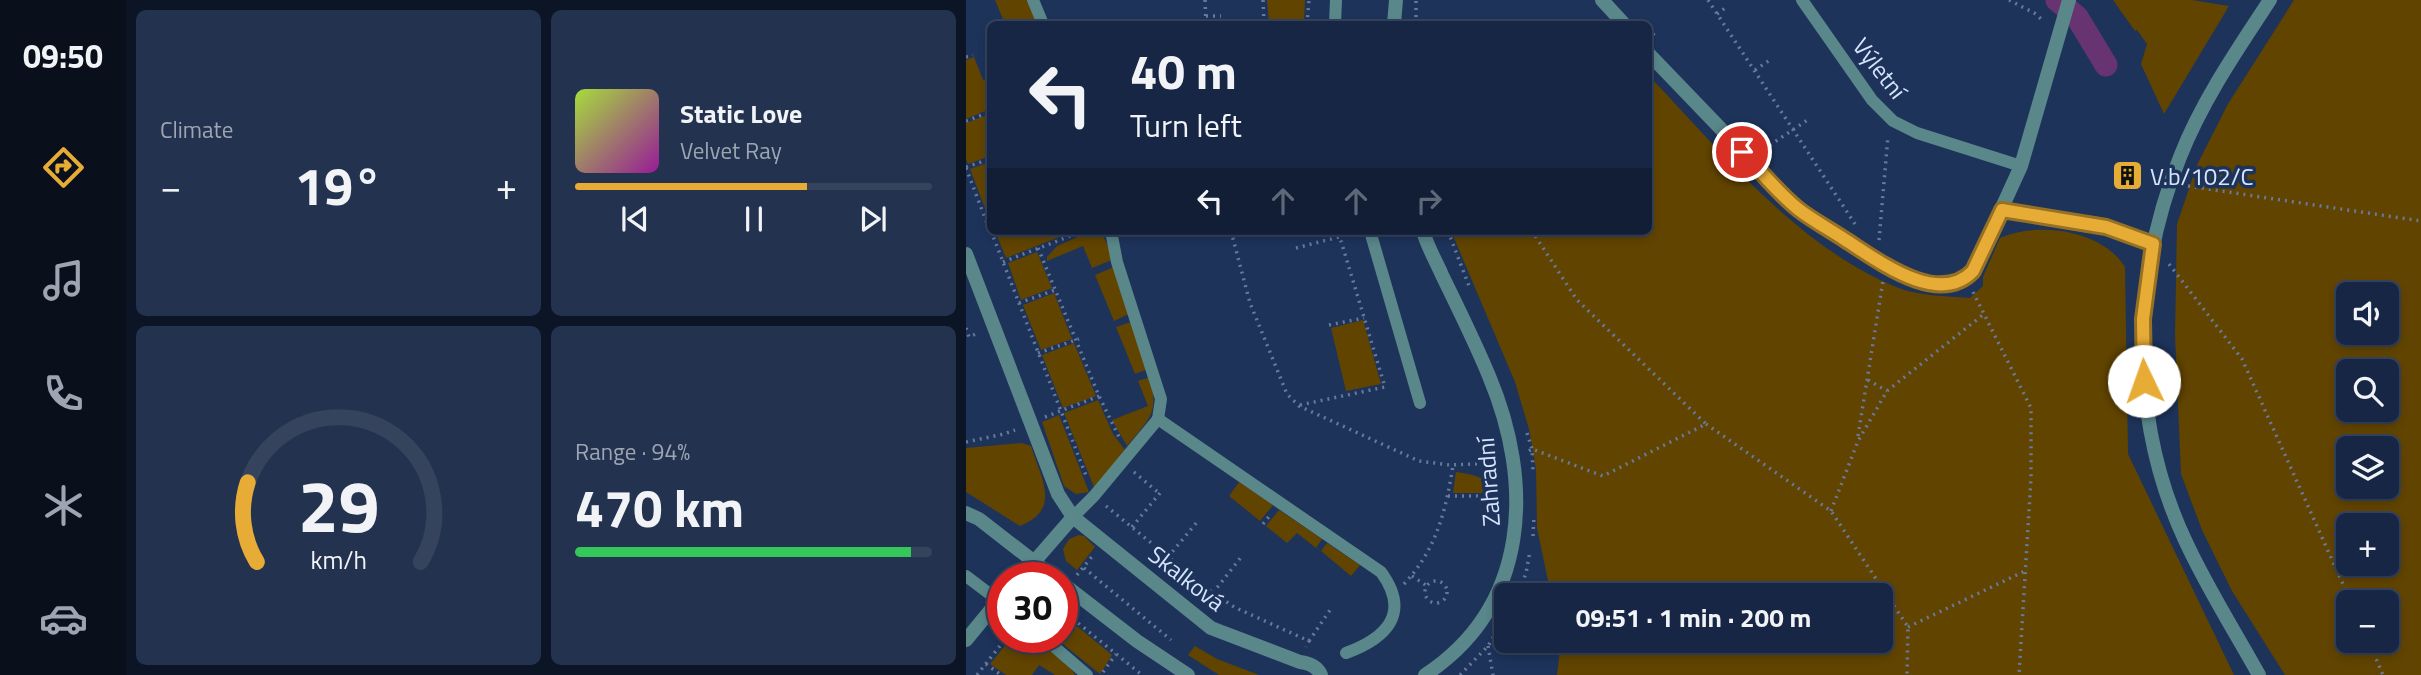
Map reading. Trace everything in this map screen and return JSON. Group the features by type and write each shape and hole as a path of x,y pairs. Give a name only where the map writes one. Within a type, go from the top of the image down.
{"street":[{"path":"1394,21 1396,0"},
{"path":"1602,0 1621,21"},
{"path":"1652,57 1797,208 1885,265 1913,279 1932,283 1955,283 1973,271 2021,166 2069,0"},
{"path":"2259,675 2185,540 2164,488 2155,455 2142,360 2144,306 2153,244 2163,202 2180,155 2199,115 2270,0"},
{"path":"2002,210 2106,227 2153,244"},
{"name":"Zahradní","path":"1425,235 1489,375 1507,421 1515,462 1517,511 1514,545 1504,578 1490,609 1471,636 1425,675"},
{"name":"Skalková","path":"966,254 1058,494 1073,517 1211,628 1300,662 1307,662 1317,668 1321,675"},
{"path":"966,513 979,519 1033,562"},
{"path":"1035,562 1073,517"},
{"path":"1078,596 1136,641 1188,675"},
{"path":"966,640 987,616"}],"lane":[{"path":"1034,0 1042,21"},
{"path":"1335,21 1336,0"},
{"name":"Výletní","path":"1802,0 1872,100 1893,121 1917,133 2021,166"},
{"path":"1073,517 1094,496 1158,419 1161,399 1117,262 1112,235"},
{"path":"1371,235 1420,403"},
{"path":"1158,419 1381,572 1394,595 1393,615 1377,639 1346,653"},
{"path":"966,576 987,590"},
{"path":"1062,653 1087,675"}],"path":[{"path":"1205,0 1206,21"},
{"path":"1263,0 1264,21"},
{"path":"1307,21 1309,0"},
{"path":"1416,0 1416,21"},
{"path":"1708,0 1861,232 1848,225"},
{"path":"2009,0 2036,13 2050,31 2057,49"},
{"path":"1717,13 1728,6"},
{"path":"1205,16 1221,16"},
{"path":"1652,33 1657,38"},
{"path":"966,57 973,55"},
{"path":"1755,70 1770,60"},
{"path":"966,121 987,113"},
{"path":"1769,158 1762,150 1809,119"},
{"path":"1879,242 1888,129"},
{"path":"987,160 966,168 987,216"},
{"path":"2189,175 2185,185 2421,221"},
{"path":"1003,262 1072,235"},
{"path":"1232,235 1250,303 1287,394 1299,406 1419,461 1452,466 1515,462 1532,449 1603,476 1706,424"},
{"path":"1296,248 1336,235"},
{"path":"1299,406 1385,387 1339,235"},
{"path":"1535,235 1577,300 1706,424 1831,511 1908,627 1907,675"},
{"path":"1870,237 1884,246"},
{"path":"2153,244 2242,359 2346,590"},
{"path":"1038,248 1115,431 1130,453"},
{"path":"2165,266 2167,255"},
{"path":"1858,441 1885,265"},
{"path":"1966,278 2031,408 2031,478 2019,675"},
{"path":"1019,303 1057,289"},
{"path":"1831,511 1858,441 1887,391 1984,314"},
{"path":"1329,325 1364,317"},
{"path":"1038,353 1077,339"},
{"path":"1868,380 1887,391"},
{"path":"966,442 1004,434 1100,396"},
{"path":"1132,527 1161,493 1134,473 1141,463"},
{"path":"1394,595 1412,576 1432,545 1441,524 1452,466"},
{"path":"1448,496 1494,496"},
{"path":"1168,557 1198,521"},
{"path":"1213,593 1242,556"},
{"path":"1084,568 1174,643"},
{"path":"1908,627 2025,571"},
{"path":"1412,576 1427,586"},
{"path":"1432,582 1442,583 1447,588 1445,598 1439,603 1429,600 1425,594 1427,586 1432,582"},
{"path":"1308,641 1331,610"},
{"path":"1078,623 1142,675"},
{"path":"1488,646 1493,675"},
{"path":"977,675 995,653"},
{"path":"2374,653 2383,675"},
{"path":"1101,675 1116,654"},
{"path":"986,664 1001,675"}],"shaded area":[{"path":"995,0 1029,0 1036,21 1004,21"},
{"path":"1267,0 1305,0 1304,21 1269,21"},
{"path":"2113,0 2192,0 2229,6 2164,114 2141,64 2147,44"},
{"path":"2294,0 2421,0 2421,675 2285,675 2232,591 2202,530 2181,474 2175,335 2177,224 2197,165 2228,104"},
{"path":"974,57 983,80 987,79 987,110 966,119 966,60"},
{"path":"1652,79 1733,165 1793,222 1859,269 1896,287 1923,294 1970,298 1983,286 1983,277 2000,238 2032,230 2068,232 2101,244 2115,254 2125,267 2128,454 2234,675 1557,675 1560,653 1893,653 1893,583 1548,583 1537,528 1536,469 1529,429 1515,382 1453,235 1652,235"},
{"path":"987,115 987,157 968,164 966,159 966,123"},
{"path":"987,163 987,214 970,169"},
{"path":"997,235 1065,235 1006,258"},
{"path":"1083,235 1102,235 1112,260 1092,268 1083,246 1047,261 1047,257 1057,246"},
{"path":"1037,252 1052,288 1021,300 1008,263"},
{"path":"1114,267 1129,314 1114,321 1095,275"},
{"path":"1054,293 1072,339 1041,350 1023,305"},
{"path":"1363,320 1381,384 1346,391 1331,328"},
{"path":"1131,322 1148,369 1135,374 1116,327"},
{"path":"1074,343 1096,396 1063,408 1042,355"},
{"path":"1150,377 1153,408 1147,422 1127,446 1112,420 1148,406 1138,381"},
{"path":"1098,400 1113,434 1125,450 1094,487 1064,413"},
{"path":"1059,415 1089,492 1076,494 1064,486 1042,422"},
{"path":"1022,443 1031,446 1043,481 1045,502 1033,519 1020,526 966,492 966,448"},
{"path":"1456,472 1484,480 1496,493 1453,493"},
{"path":"1239,482 1273,505 1260,521 1229,496"},
{"path":"1279,510 1322,539 1316,548 1297,533 1287,543 1266,526"},
{"path":"1084,536 1095,547 1078,569 1078,562 1066,561 1063,549 1069,539"},
{"path":"1327,543 1360,565 1351,576 1321,551"},
{"path":"1078,627 1112,655 1100,674 1074,653 1078,653"},
{"path":"1195,646 1217,659 1259,675 1219,675 1188,655"},
{"path":"999,653 1055,653 1068,664 1075,675 1055,675 1039,665 1032,675 1006,675 990,664"}],"waterway":[{"path":"2057,0 2077,17 2106,65"}],"place":[{"name":"V.b/102/C","path":"2127,176"}],"route":[{"path":"1742,152 1797,208 1885,265 1913,279 1932,283 1955,283 1966,278 1973,271 2002,210 2106,227 2153,244 2143,319 2144,381"}]}
